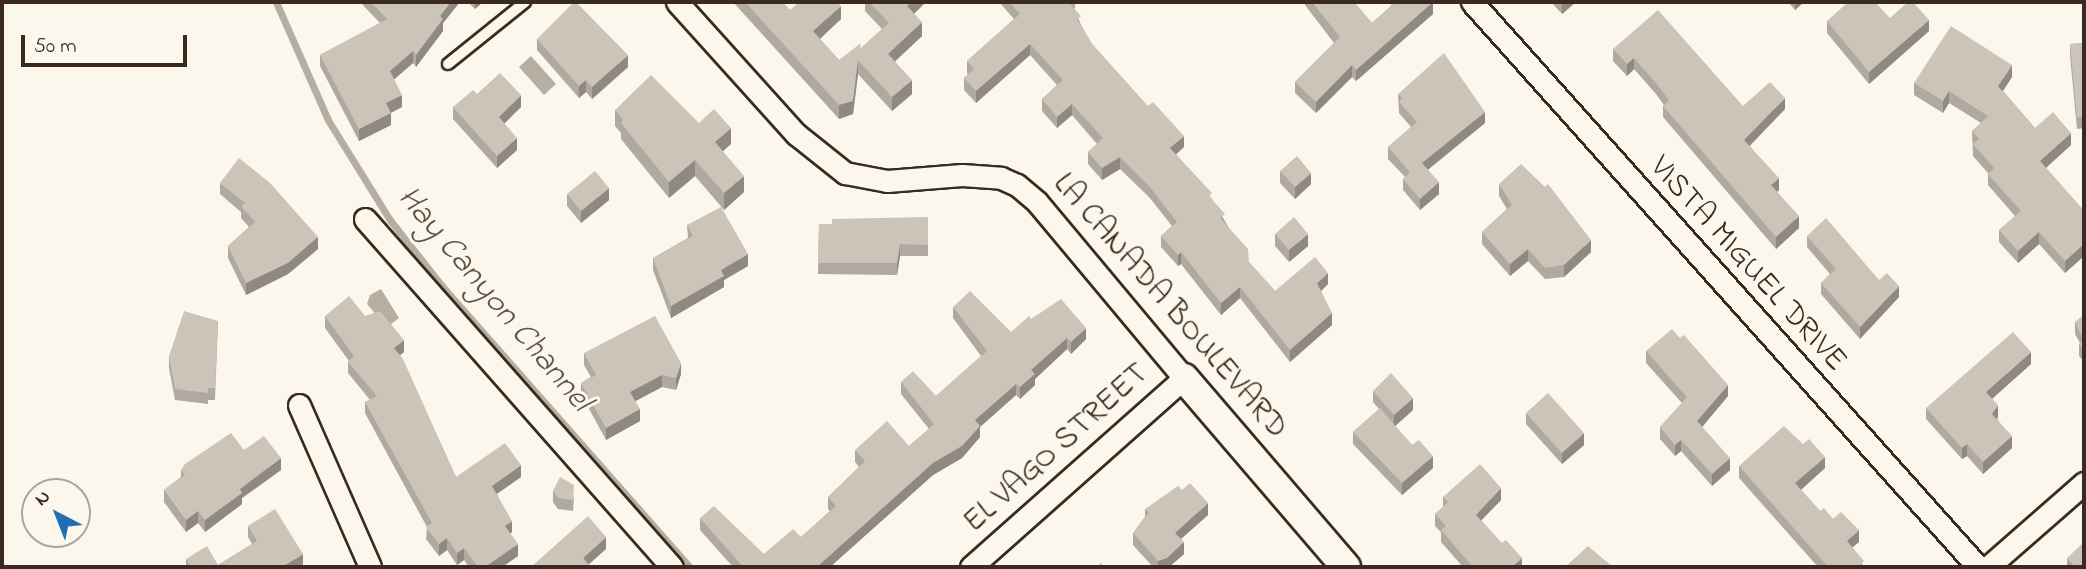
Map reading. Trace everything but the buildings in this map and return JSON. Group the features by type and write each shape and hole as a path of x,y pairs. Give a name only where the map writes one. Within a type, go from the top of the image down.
{"street":[{"name":"LA CANADA BOULEVARD","path":"677,2 796,134 845,173 887,181 988,177 1017,185 1037,202 1346,567"},
{"name":"VISTA MIGUEL DRIVE","path":"1472,2 1978,567"},
{"path":"365,219 672,567"},
{"name":"EL VAGO STREET","path":"971,567 1184,378"},
{"path":"299,405 370,567"},
{"path":"1988,567 2084,482"}],"lane":[{"path":"448,64 525,2"}],"shaded area":[{"path":"531,56 556,84 544,95 519,67"},
{"path":"381,289 399,318 387,327 367,304 370,295"}],"waterway":[{"name":"Hay Canyon Channel","path":"276,2 328,120 390,220 442,286 690,567"}]}
